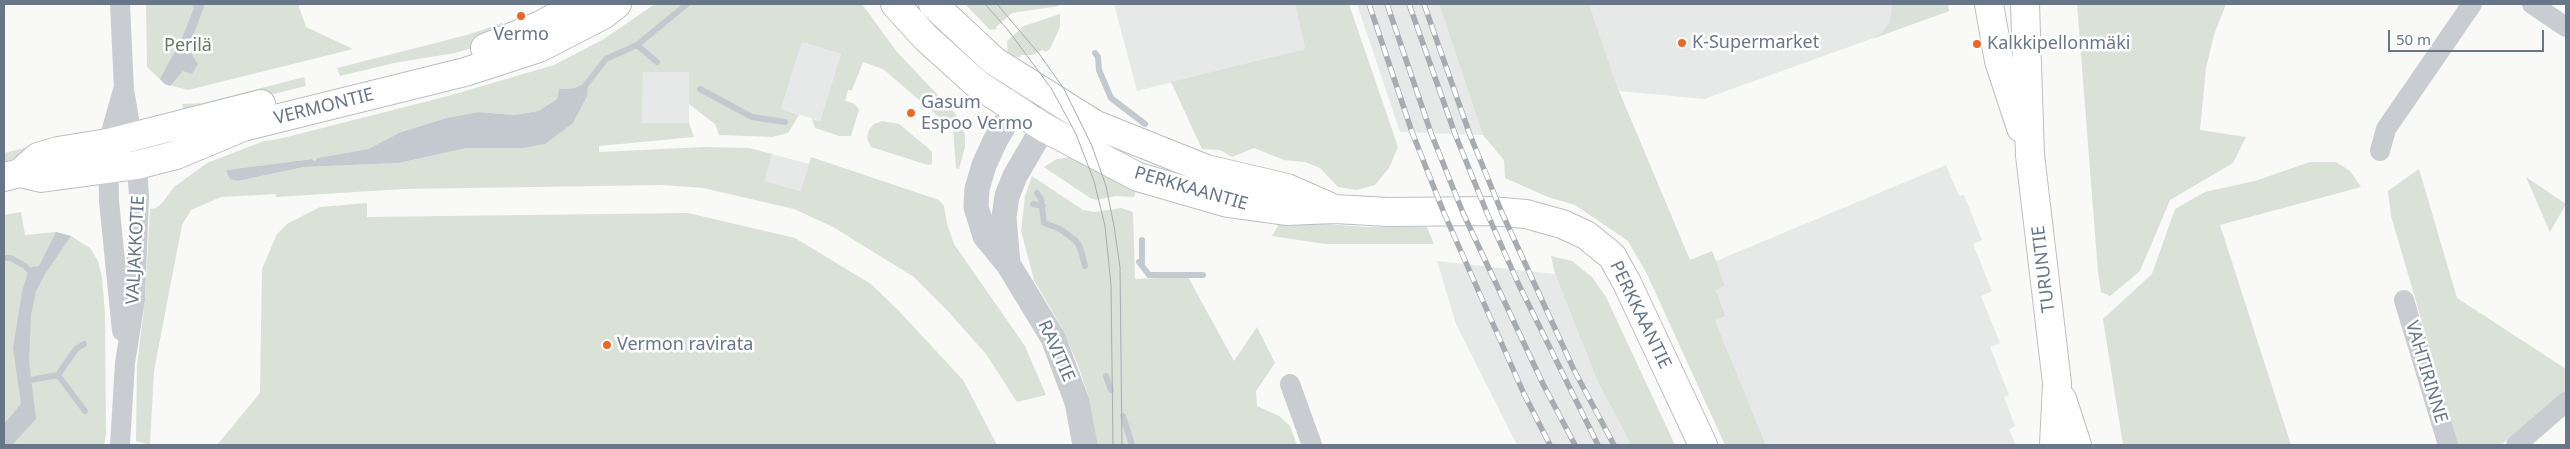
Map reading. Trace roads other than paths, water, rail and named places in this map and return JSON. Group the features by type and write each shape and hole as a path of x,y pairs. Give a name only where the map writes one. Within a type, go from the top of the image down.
{"main road":[{"name":"VERMONTIE","path":"12,175 41,178 117,149 483,49 541,25 578,4"},
{"name":"VERMONTIE","path":"117,149 138,165 176,156 243,127 465,72 539,48 603,15 618,4"},
{"name":"PERKKAANTIE","path":"895,4 964,75 1013,110 1138,177 1228,203 1286,211 1334,209 1389,212 1490,211 1526,214 1562,224 1586,236 1612,256 1627,283 1703,445"},
{"name":"PERKKAANTIE","path":"933,4 994,61 1113,134 1206,169 1287,188 1334,209"},
{"name":"TURUNTIE","path":"1989,4 1998,61 2030,155"},
{"name":"TURUNTIE","path":"2025,4 2030,155 2057,383 2054,445"},
{"name":"TURUNTIE","path":"2057,383 2077,445"}],"street":[{"name":"VALJAKKOTIE","path":"120,4 124,90 110,201 125,363"},
{"path":"2380,151 2386,129 2472,4"},
{"path":"2532,4 2566,27"},
{"name":"RAVITIE","path":"1029,83 995,141 984,165 977,189 976,207 985,236 1008,264 1040,315 1066,368 1077,402 1085,445"},
{"name":"RAVITIE","path":"1008,264 1004,217 1007,196 1015,176 1058,102"},
{"name":"VALJAKKOTIE","path":"120,445 125,363 134,300 139,210 138,165"},
{"name":"VAHTIRINNE","path":"2404,300 2448,445"},
{"path":"1290,384 1312,445"},
{"path":"2516,445 2566,402"}],"waterway":[{"path":"584,87 606,59 637,45 687,4"},
{"path":"637,45 657,62"},
{"path":"1095,53 1098,57 1099,70 1111,98 1145,124"},
{"path":"700,89 752,117 785,122"},
{"path":"1037,193 1041,199 1044,223 1060,229 1075,240 1080,247 1085,266"},
{"path":"1033,204 1043,206"},
{"path":"1142,240 1142,263"},
{"path":"4,258 11,258 25,266 36,277"},
{"path":"1139,262 1149,275 1203,275"},
{"path":"25,381 58,375 76,349 84,344"},
{"path":"58,375 85,411"},
{"path":"1106,376 1111,390"},
{"path":"1123,416 1132,445"}],"tram line":[{"path":"985,4 1008,30 1051,88 1076,134 1094,181 1105,226 1111,285 1113,445"},
{"path":"997,4 1040,55 1064,89 1092,146 1106,186 1120,267 1122,445"}],"railway":[{"path":"1369,4 1412,132 1444,213 1524,394 1550,445"},
{"path":"1387,4 1431,133 1463,213 1543,384 1575,445"},
{"path":"1409,4 1455,134 1487,213 1518,283 1598,445"},
{"path":"1424,4 1470,135 1502,213 1574,370 1614,445"}],"place":[{"name":"Vermo","path":"521,16"},
{"name":"K-Supermarket","path":"1682,43"},
{"name":"Kalkkipellonmäki","path":"1977,44"},
{"name":"Gasum Espoo Vermo","path":"911,113"},
{"name":"Vermon ravirata","path":"607,345"}],"park label":[{"name":"Perilä","path":"188,46"}]}
